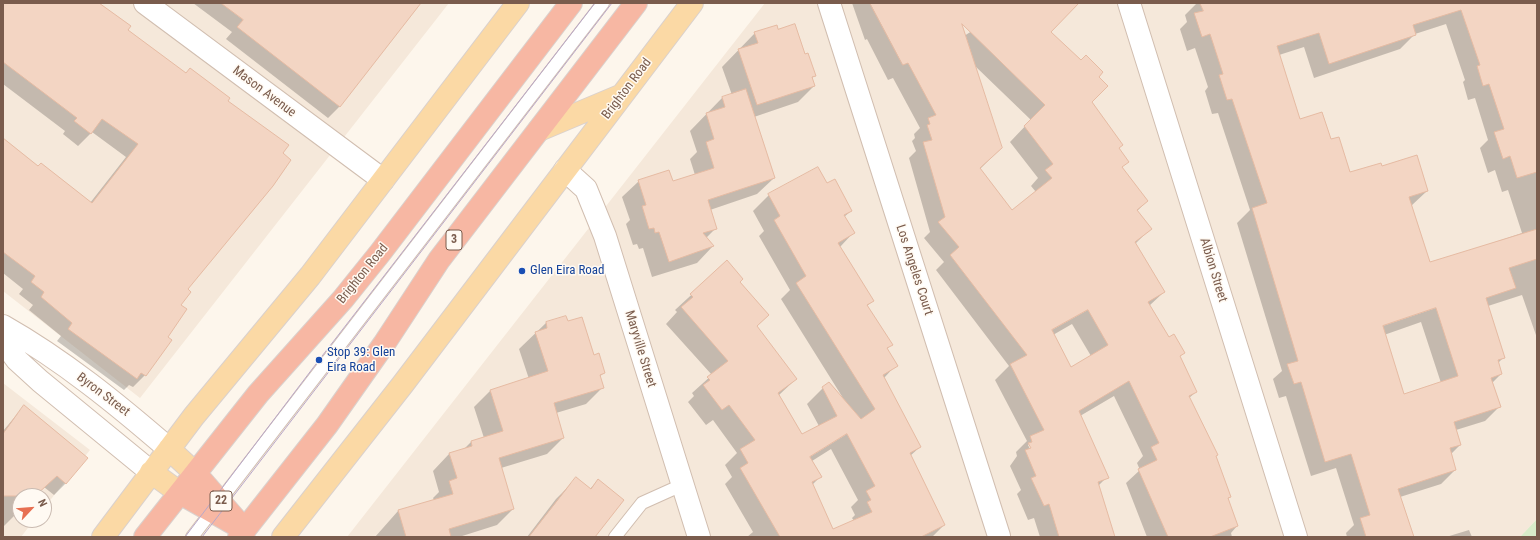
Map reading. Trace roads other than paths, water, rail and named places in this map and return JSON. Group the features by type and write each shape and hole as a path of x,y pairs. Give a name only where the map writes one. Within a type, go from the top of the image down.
{"highway":[{"name":"Brighton Road","path":"145,537 258,394 343,299 380,253 571,3"},
{"name":"3","path":"245,535 327,425 384,344 439,260 636,3"},
{"name":"22","path":"196,474 216,506 245,535"},
{"path":"180,493 216,506"}],"main road":[{"path":"103,537 170,449 310,276 518,3"},
{"name":"Brighton Road","path":"283,537 399,390 692,3"},
{"path":"539,130 621,96"},
{"name":"Byron Street","path":"170,449 196,474"},
{"path":"152,472 180,493"}],"street":[{"name":"Mason Avenue","path":"145,3 383,180"},
{"name":"Los Angeles Court","path":"829,3 999,536"},
{"name":"Albion Street","path":"1129,3 1296,537"},
{"name":"Maryville Street","path":"565,170 586,189 605,236 699,537"},
{"name":"Byron Street","path":"3,326 36,346 93,386 170,449"},
{"path":"3,341 17,360 40,381 152,472"}],"lane":[{"path":"192,537 603,3"},
{"path":"615,537 642,503 682,485"}],"tram line":[{"path":"185,537 319,360 595,3"},
{"path":"202,537 612,3"}],"place":[{"name":"Glen Eira Road","path":"522,271"},
{"name":"Stop 39: Glen Eira Road","path":"319,360"}]}
